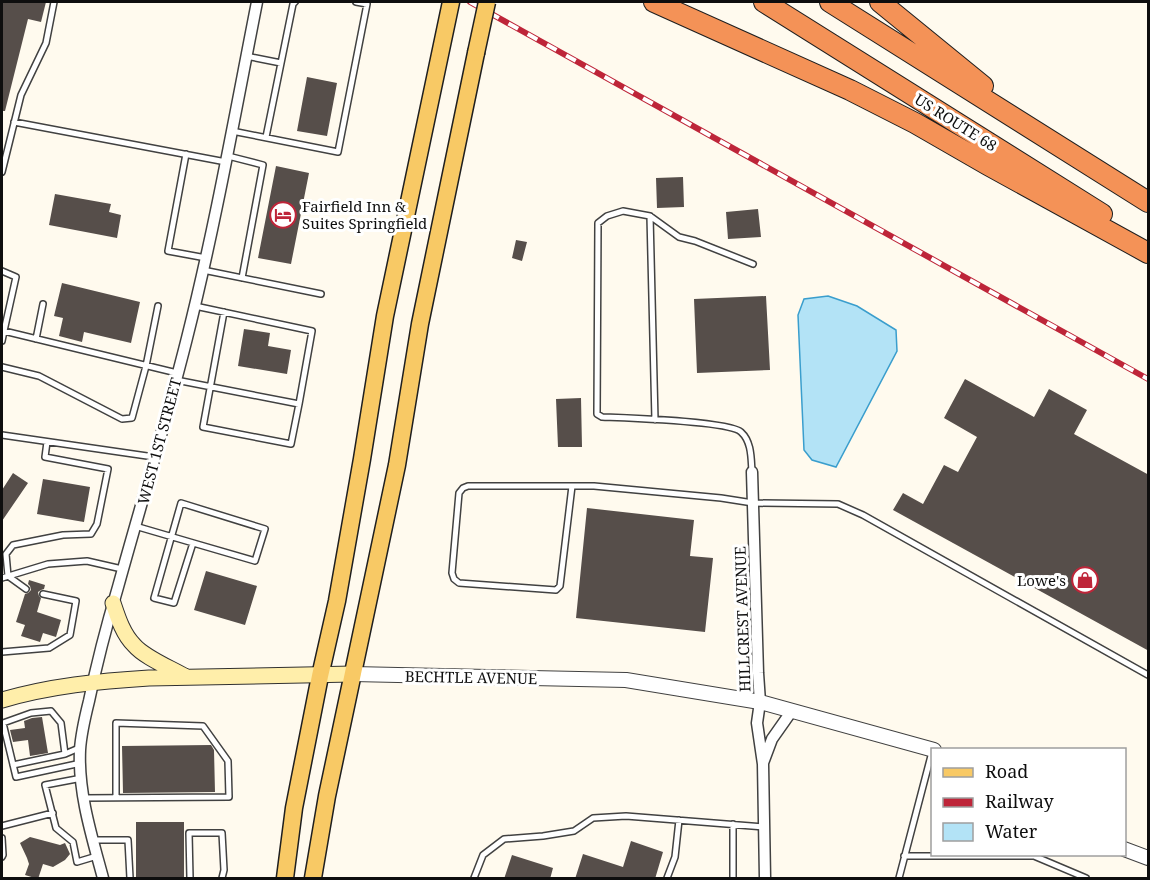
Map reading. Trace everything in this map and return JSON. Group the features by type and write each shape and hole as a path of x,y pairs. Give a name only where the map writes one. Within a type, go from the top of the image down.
{"highway":[{"path":"654,2 849,90 915,123 1149,253"},
{"name":"US ROUTE 68","path":"764,2 1149,243"},
{"path":"830,2 1149,202"},
{"path":"880,2 1046,137"}],"main road":[{"path":"285,879 294,808 337,601 385,316 451,2"},
{"path":"313,879 327,796 397,465 420,324 487,2"},
{"path":"113,603 119,622 132,644 143,654 186,677"},
{"name":"BECHTLE AVENUE","path":"2,700 25,693 92,682 149,678 353,674"}],"street":[{"name":"WEST 1ST STREET","path":"103,879 84,798 81,763 83,729 92,682 195,306 227,159 257,2"},
{"name":"HILLCREST AVENUE","path":"752,472 760,702 757,723 763,764 765,879"},
{"name":"BECHTLE AVENUE","path":"353,674 626,680 760,702 931,749"},
{"name":"HILLCREST AVENUE","path":"763,764 772,739 791,712"},
{"path":"1126,849 1149,858"}],"lane":[{"path":"2,172 21,95 46,43 54,2"},
{"path":"266,137 295,2"},
{"path":"232,131 338,152 368,4 356,2"},
{"path":"246,56 281,63"},
{"path":"14,122 186,154 263,165 242,278"},
{"path":"186,154 168,251 206,258"},
{"path":"752,472 748,441 740,431 705,424 602,417 597,414 598,224 607,216 623,212 650,216 679,237 753,264"},
{"path":"650,216 655,420"},
{"path":"203,270 321,294"},
{"path":"2,271 16,277 2,341"},
{"path":"36,339 43,304"},
{"path":"2,367 39,376 122,420 132,418 146,366 158,306"},
{"path":"195,306 224,312 312,331 291,444 203,427 224,312"},
{"path":"4,331 146,366 210,387 299,404"},
{"path":"2,435 155,457"},
{"path":"5,577 6,554 14,545 63,535 91,534 97,524 108,469 45,457 47,442"},
{"path":"572,486 560,586 556,591 459,583 454,579 452,573 459,494 463,488 468,486 572,486 617,488 753,503 838,504 863,515 1149,675"},
{"path":"135,526 172,537 193,543 255,561 265,529 182,503 172,537 154,598 174,603 193,543"},
{"path":"5,577 48,564 87,561 123,569"},
{"path":"5,577 26,589"},
{"path":"2,652 49,648 70,635 76,601 43,594"},
{"path":"65,754 61,723 51,711 31,713 3,723 16,777 81,763"},
{"path":"84,798 116,798 229,797 228,761 203,726 116,723 116,798"},
{"path":"14,765 65,754 81,747"},
{"path":"898,879 931,757"},
{"path":"58,768 62,782"},
{"path":"82,778 45,785 56,828 73,842 77,862 97,856"},
{"path":"2,826 53,813"},
{"path":"474,879 483,855 504,839 574,831 593,818 626,816 765,826"},
{"path":"667,879 675,857 679,820"},
{"path":"732,879 733,824"},
{"path":"190,879 189,833 222,833 224,870 222,879"},
{"path":"2,838 2,857"},
{"path":"93,840 128,840 130,879"},
{"path":"904,856 1034,856 1086,879"}],"water":[{"path":"828,296 857,306 896,330 897,351 836,467 812,460 804,450 798,315 804,299"}],"building":[{"path":"2,2 46,2 41,22 28,19 5,111 2,111"},
{"path":"307,77 337,83 327,136 297,131"},
{"name":"Fairfield Inn & Suites Springfield","path":"276,166 309,173 291,264 258,258"},
{"path":"683,177 684,207 657,208 656,178"},
{"path":"55,194 111,204 109,212 121,215 117,238 49,225"},
{"path":"758,209 761,237 728,239 726,212"},
{"path":"516,240 527,242 522,261 512,258"},
{"path":"62,283 140,302 131,343 84,332 82,342 59,336 63,318 54,316"},
{"path":"766,296 770,370 697,373 694,299"},
{"path":"244,329 270,333 268,346 291,350 287,374 238,366"},
{"name":"Lowe's","path":"965,379 1034,417 1049,389 1087,410 1074,434 1149,475 1149,651 893,510 903,493 923,504 944,465 958,472 977,437 944,418"},
{"path":"581,398 582,447 558,447 556,399"},
{"path":"13,473 28,483 2,521 2,490"},
{"path":"43,479 90,487 84,522 37,514"},
{"path":"587,508 694,520 690,556 713,558 705,632 576,618"},
{"path":"206,571 257,586 245,625 194,610"},
{"path":"29,580 45,585 44,589 38,592 41,598 37,612 61,620 56,637 43,633 40,642 21,636 25,625 16,622 25,594 31,590"},
{"path":"42,717 48,753 30,756 28,740 13,742 10,730 25,728 24,721"},
{"path":"211,745 214,750 215,792 123,793 122,746"},
{"path":"136,822 184,822 184,879 136,879"},
{"path":"30,837 60,845 65,843 70,854 53,867 43,864 38,879 25,875 29,864 20,843"},
{"path":"631,841 663,852 655,879 575,879 583,854 623,867"},
{"path":"512,855 553,868 550,879 504,879"}],"railway":[{"path":"470,2 1148,379"}],"place":[{"name":"Fairfield Inn & Suites Springfield","path":"283,215"},
{"name":"Lowe's","path":"1085,580"}]}
